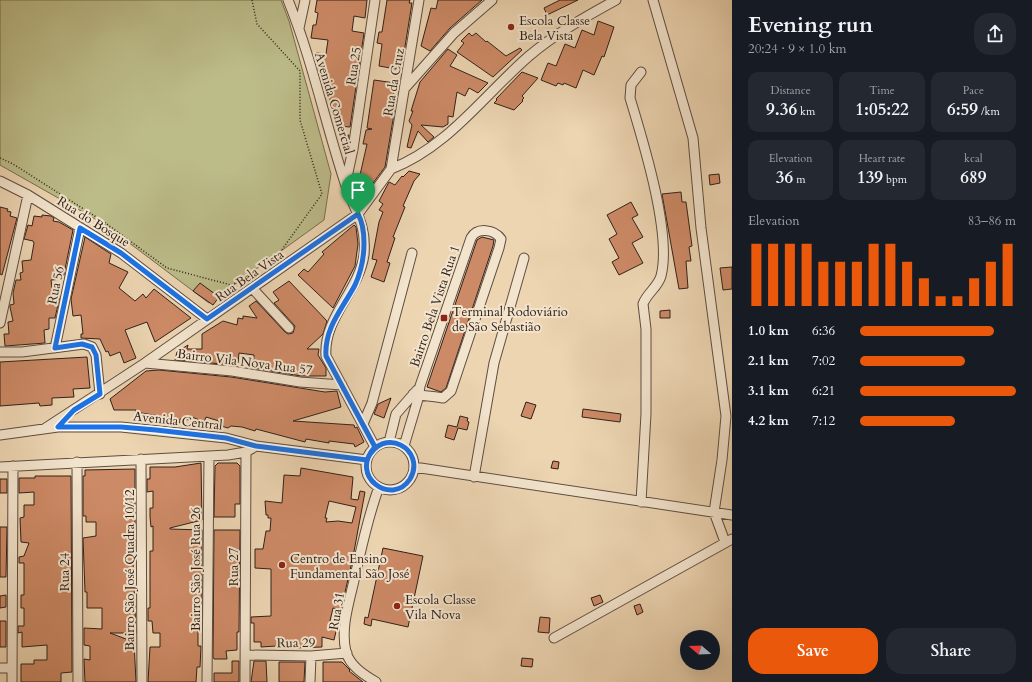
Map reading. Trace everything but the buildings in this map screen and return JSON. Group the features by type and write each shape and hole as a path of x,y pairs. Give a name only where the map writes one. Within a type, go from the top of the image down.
{"street":[{"name":"Avenida Comercial","path":"288,0 299,28 345,184 362,220 364,230 362,266 355,284 332,324 326,346 328,362 375,447"},
{"path":"299,28 305,0"},
{"name":"Rua 25","path":"345,184 353,149 375,0"},
{"name":"Rua da Cruz","path":"390,169 419,0"},
{"path":"405,88 454,33 492,0"},
{"path":"390,169 408,163 438,144 529,56 557,35 616,0"},
{"path":"554,638 728,541 714,512 722,460 726,416 721,368 701,228 693,138 653,0"},
{"path":"641,72 631,85 630,98 661,224 663,264 660,280 643,304 646,329 646,414 641,502"},
{"name":"Rua Bela Vista","path":"74,410 100,394 207,319 253,289 358,214 390,169"},
{"name":"Rua do Bosque","path":"0,181 28,195 121,253 207,319"},
{"path":"0,323 28,195"},
{"name":"Rua 56","path":"55,348 80,228"},
{"name":"Bairro Bela Vista Rua 1","path":"481,230 499,236 501,239 499,248 454,385 445,398 417,392 472,238 476,232 481,230"},
{"path":"363,424 372,403 412,253"},
{"path":"474,477 494,363 524,258"},
{"path":"253,289 289,328"},
{"path":"0,352 55,348 82,344 92,347 96,355 100,394"},
{"name":"Bairro Vila Nova Rua 57","path":"145,363 232,371 300,382 342,385"},
{"path":"389,442 396,414 417,392"},
{"path":"404,446 417,392"},
{"path":"58,427 74,410"},
{"path":"44,429 59,418 74,410"},
{"name":"Avenida Central","path":"0,435 58,427 113,427 226,438 256,446 367,460"},
{"path":"389,442 404,446 412,456 414,467 408,481 402,486 391,490 379,487 372,482 368,476 367,460 375,447 389,442"},
{"path":"0,467 209,456 246,452 256,446"},
{"name":"Rua 27","path":"245,682 246,452"},
{"name":"Bairro São José Rua 26","path":"207,682 209,456"},
{"name":"Bairro São José Quadra 10/12","path":"141,459 142,682"},
{"name":"Rua 24","path":"77,462 78,682"},
{"path":"12,682 13,466"},
{"path":"414,467 732,515"},
{"name":"Rua 31","path":"376,682 361,672 347,653 344,634 346,615 368,518 379,487"},
{"name":"Rua 29","path":"246,655 311,656 347,653"},
{"path":"310,682 311,656"},
{"path":"0,668 12,668"}],"path":[{"path":"252,0 257,24 300,71 300,120 322,194 273,262"},
{"path":"0,158 13,164 104,222 167,268 231,285 256,274"}],"green space":[{"path":"0,0 281,0 289,21 331,174 324,220 209,303 104,224 0,165"}],"place":[{"name":"Escola Classe Bela Vista","path":"511,27"},
{"name":"Terminal Rodoviário de São Sebastião","path":"444,318"},
{"name":"Centro de Ensino Fundamental São José","path":"282,565"},
{"name":"Escola Classe Vila Nova","path":"397,606"}],"route":[{"path":"358,214 253,289 207,319 121,253 80,228 55,348 82,344 92,347 96,355 100,394 74,410 58,427 90,426 156,430 226,438 242,441 256,446 367,460 370,452 382,443 397,443 404,446 412,456 414,467 412,475 402,486 397,489 385,489 372,482 368,476 366,468 367,460 370,452 375,447 326,356 327,340 332,324 355,284 362,266 364,253 364,230 362,220 358,214"}]}
